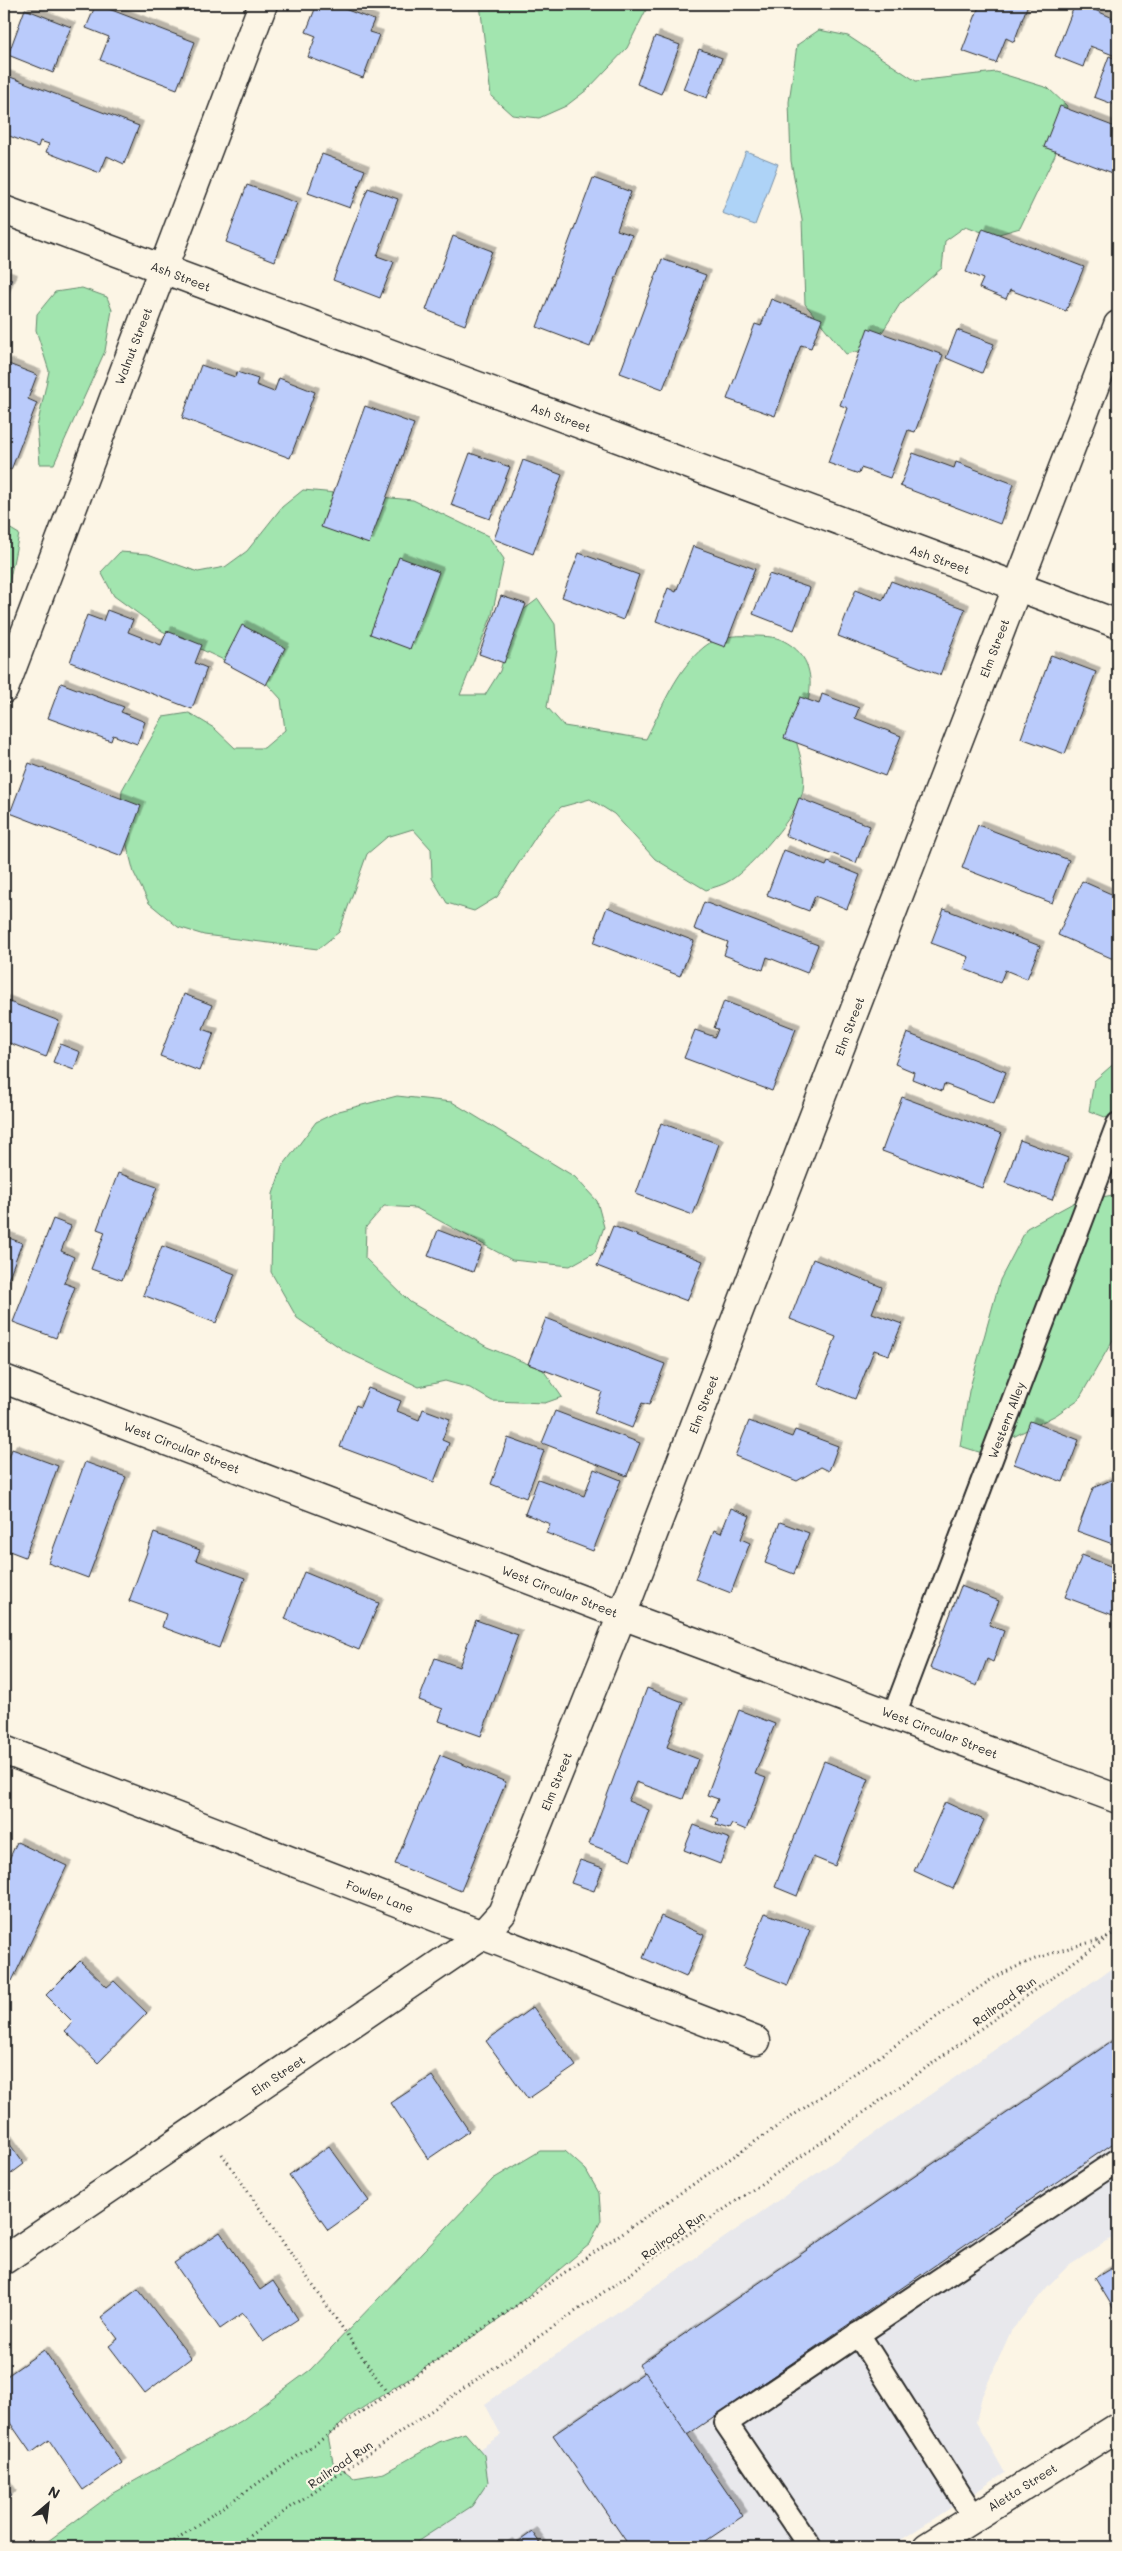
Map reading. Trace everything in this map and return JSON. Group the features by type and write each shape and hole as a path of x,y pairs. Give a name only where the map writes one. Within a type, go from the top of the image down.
{"street":[{"name":"Walnut Street","path":"4,687 263,4"},
{"name":"Ash Street","path":"4,210 1118,624"},
{"name":"Elm Street","path":"4,2260 482,1935 502,1913 622,1615 1118,325"},
{"name":"West Circular Street","path":"4,1379 622,1615 1118,1799"},
{"name":"Fowler Lane","path":"4,1750 756,2041"},
{"name":"Aletta Street","path":"927,2547 1118,2427"}],"lane":[{"name":"Western Alley","path":"894,1715 1118,1124"},
{"path":"810,2547 726,2423 1118,2160"},
{"path":"858,2334 974,2517"}],"path":[{"name":"Railroad Run","path":"233,2547 578,2312 838,2131 1118,1930"},
{"path":"165,2547 989,1981 1020,1964 1047,1953 1107,1938"},
{"path":"218,2147 388,2394"}],"shaded area":[{"path":"1118,1964 1118,2234 1067,2267 1048,2286 1011,2331 982,2396 976,2422 1005,2473 890,2547 326,2547 501,2435 485,2404"}],"green space":[{"path":"480,4 649,4 627,48 588,89 566,106 539,118 512,115 491,96"},
{"path":"819,30 848,36 916,81 996,72 1048,88 1067,106 1055,155 1020,228 992,236 966,226 945,241 942,268 900,304 872,348 846,354 805,304 802,220 791,161 789,102 797,45"},
{"path":"82,288 107,297 112,310 105,351 54,464 40,464 37,427 49,371 36,330 37,314 55,292"},
{"path":"303,490 413,500 488,536 504,559 492,615 460,695 485,695 500,671 515,616 538,599 555,624 557,650 547,707 564,726 646,739 664,702 685,667 709,643 726,637 768,637 784,641 797,650 805,660 809,672 810,685 809,698 795,737 802,764 804,783 800,799 784,825 739,874 725,883 706,890 655,859 614,814 590,799 561,807 542,827 497,897 474,911 447,903 432,878 431,849 413,829 387,837 367,854 339,932 318,949 204,935 178,927 149,903 134,873 120,818 122,790 163,717 189,713 214,728 235,748 264,748 285,730 281,699 262,678 162,631 114,596 101,572 120,552 148,554 198,572 225,567 247,551 282,507"},
{"path":"4,525 19,534 8,588 4,595"},
{"path":"1118,1060 1118,1122 1089,1111 1094,1081"},
{"path":"397,1096 452,1102 575,1177 597,1201 604,1227 595,1252 570,1266 512,1260 416,1208 384,1206 366,1227 365,1258 410,1302 487,1347 543,1370 562,1397 545,1403 492,1401 470,1388 445,1381 419,1387 345,1351 297,1318 271,1272 273,1194 282,1167 316,1122 339,1111"},
{"path":"1118,1194 1118,1331 1079,1399 1056,1415 982,1453 960,1446 969,1391 1000,1280 1027,1228 1075,1202"},
{"path":"540,2151 565,2151 586,2170 599,2193 601,2220 590,2244 500,2319 350,2416 328,2436 333,2462 354,2478 384,2473 439,2442 465,2433 484,2455 488,2482 472,2506 409,2547 40,2547 113,2493 241,2421 310,2370 493,2179"}],"water":[{"path":"746,151 778,164 755,225 722,213"}],"building":[{"path":"96,4 195,42 177,89 100,60 109,37 86,28"},
{"path":"317,4 331,4 374,20 369,32 379,35 363,78 308,57 316,36 306,32"},
{"path":"980,4 1028,4 1014,42 1006,38 996,63 962,51"},
{"path":"1075,4 1081,4 1113,18 1118,6 1118,57 1090,46 1083,67 1055,56"},
{"path":"25,9 71,27 53,73 8,55"},
{"path":"655,36 680,45 661,94 637,84"},
{"path":"699,49 722,58 707,98 683,89"},
{"path":"1109,56 1118,60 1118,106 1094,97"},
{"path":"5,75 139,126 124,164 107,156 100,173 46,152 49,144 40,141 38,147 4,134"},
{"path":"1060,106 1118,128 1118,175 1044,147"},
{"path":"322,154 365,170 350,208 308,193"},
{"path":"593,178 631,192 617,230 632,235 590,347 537,327"},
{"path":"247,185 297,203 275,261 226,242"},
{"path":"368,188 398,199 377,256 394,262 380,298 333,280"},
{"path":"983,228 1084,267 1066,311 1010,290 1006,299 979,288 983,279 966,272"},
{"path":"453,236 492,251 465,325 426,310"},
{"path":"662,259 706,275 663,389 620,373"},
{"path":"4,276 12,279 4,299"},
{"path":"771,299 822,319 811,348 801,345 775,416 727,399 755,324 761,326"},
{"path":"868,328 943,355 915,432 908,430 890,478 861,468 859,474 828,463 848,408 840,405"},
{"path":"957,330 994,344 982,373 946,358"},
{"path":"6,363 37,375 28,399 37,403 11,470 4,467"},
{"path":"201,365 235,377 237,372 258,379 256,385 274,392 279,378 315,392 290,458 182,418"},
{"path":"365,406 414,424 369,544 321,527"},
{"path":"470,453 510,467 490,519 451,505"},
{"path":"913,453 954,468 956,462 1014,484 1000,524 900,486"},
{"path":"523,460 562,475 533,554 494,539"},
{"path":"693,546 755,569 725,647 656,621 668,588 676,592"},
{"path":"579,553 639,575 623,620 562,597"},
{"path":"399,557 439,572 410,649 370,634"},
{"path":"769,574 810,588 794,630 753,614"},
{"path":"891,581 965,609 940,675 838,636 856,589 883,600"},
{"path":"501,596 526,604 504,663 479,654"},
{"path":"107,610 133,620 128,632 161,645 167,631 202,645 195,663 207,668 192,709 70,662 87,615 103,621"},
{"path":"242,625 285,648 266,685 223,662"},
{"path":"1051,655 1096,672 1065,754 1021,738"},
{"path":"61,683 124,707 121,712 145,722 137,744 113,735 111,741 48,718"},
{"path":"822,694 859,708 855,718 901,736 885,776 784,738 800,697 819,704"},
{"path":"29,763 141,806 122,856 10,813"},
{"path":"799,798 870,826 856,863 785,835"},
{"path":"978,825 1069,860 1052,903 962,868"},
{"path":"784,850 826,866 828,862 860,875 847,909 815,896 809,911 767,895"},
{"path":"1082,881 1118,897 1118,961 1058,935"},
{"path":"704,902 818,945 807,973 767,957 763,970 724,955 728,942 694,929"},
{"path":"607,907 694,941 680,976 594,943"},
{"path":"944,909 1040,946 1027,979 1005,970 1000,983 964,969 969,957 931,943"},
{"path":"184,994 212,1005 203,1029 214,1033 199,1071 160,1056"},
{"path":"4,1000 59,1021 46,1057 4,1041"},
{"path":"724,1001 796,1029 772,1091 684,1058 695,1030 715,1037 718,1029 714,1028"},
{"path":"907,1033 1006,1072 994,1103 944,1084 942,1091 912,1079 914,1072 895,1064"},
{"path":"60,1044 80,1052 74,1070 53,1062"},
{"path":"902,1097 1002,1134 982,1188 882,1151"},
{"path":"661,1123 719,1144 693,1215 636,1194"},
{"path":"1020,1140 1068,1158 1052,1200 1005,1183"},
{"path":"118,1173 157,1187 122,1280 91,1269 105,1232 97,1229"},
{"path":"53,1219 71,1226 61,1251 74,1257 64,1283 75,1287 56,1338 13,1322"},
{"path":"613,1226 703,1261 687,1301 597,1266"},
{"path":"438,1230 482,1247 473,1272 428,1256"},
{"path":"4,1236 22,1243 4,1290"},
{"path":"162,1246 235,1274 216,1323 143,1295"},
{"path":"813,1259 882,1287 872,1313 902,1324 889,1355 874,1350 855,1399 818,1384 836,1337 790,1319"},
{"path":"546,1318 665,1364 649,1405 642,1403 632,1428 594,1413 602,1392 528,1364"},
{"path":"368,1388 401,1401 397,1411 419,1420 423,1409 450,1419 442,1440 449,1443 434,1482 340,1447 356,1405 360,1407"},
{"path":"555,1411 640,1443 627,1476 542,1443"},
{"path":"749,1421 792,1437 795,1430 838,1446 829,1471 821,1467 797,1481 735,1456"},
{"path":"1030,1421 1079,1440 1063,1482 1014,1464"},
{"path":"508,1438 544,1451 526,1498 491,1484"},
{"path":"12,1449 58,1466 25,1557 4,1549 4,1471"},
{"path":"85,1462 126,1477 88,1578 48,1563"},
{"path":"594,1469 621,1480 593,1551 546,1533 550,1524 525,1514 538,1479 584,1496"},
{"path":"1111,1480 1118,1483 1118,1546 1077,1531 1093,1488"},
{"path":"731,1508 750,1516 741,1539 750,1543 731,1593 695,1579 714,1530 721,1533"},
{"path":"780,1522 809,1533 794,1574 765,1563"},
{"path":"154,1533 200,1550 196,1560 245,1578 219,1648 162,1627 166,1614 129,1601"},
{"path":"1082,1555 1118,1569 1118,1617 1065,1597"},
{"path":"304,1572 379,1603 359,1650 285,1619"},
{"path":"961,1586 999,1601 989,1625 1004,1631 993,1662 987,1659 977,1686 930,1668"},
{"path":"476,1620 518,1635 481,1736 439,1721 443,1709 419,1700 435,1658 459,1667"},
{"path":"647,1688 683,1702 667,1747 698,1759 683,1799 636,1782 628,1801 649,1810 631,1860 589,1844"},
{"path":"739,1710 775,1724 755,1774 766,1778 746,1830 732,1824 729,1829 716,1825 718,1819 711,1816 718,1799 707,1795"},
{"path":"440,1755 506,1782 461,1891 395,1864"},
{"path":"824,1761 869,1779 835,1866 813,1857 797,1896 775,1887"},
{"path":"945,1802 984,1820 953,1889 914,1871"},
{"path":"694,1825 730,1839 720,1864 684,1850"},
{"path":"17,1842 67,1866 12,1981 4,1977 4,1870"},
{"path":"580,1860 603,1868 594,1891 571,1883"},
{"path":"765,1913 810,1930 788,1985 743,1967"},
{"path":"661,1916 704,1935 686,1977 643,1958"},
{"path":"80,1961 107,1987 114,1981 147,2013 98,2063 65,2031 73,2022 46,1995"},
{"path":"533,2007 576,2066 528,2099 486,2041"},
{"path":"1118,2037 1118,2140 687,2435 639,2365"},
{"path":"432,2076 469,2131 428,2159 391,2103"},
{"path":"4,2136 24,2164 4,2179"},
{"path":"329,2146 369,2201 328,2230 289,2175"},
{"path":"220,2232 260,2290 273,2281 298,2319 263,2342 243,2313 220,2329 174,2263"},
{"path":"1118,2264 1118,2316 1095,2278"},
{"path":"138,2289 191,2358 145,2393 109,2346 118,2339 101,2317"},
{"path":"44,2350 122,2463 83,2490 49,2440 31,2453 4,2414 4,2378"},
{"path":"645,2372 743,2516 697,2547 630,2547 553,2435"},
{"path":"4,2483 12,2495 4,2500"},
{"path":"532,2532 543,2547 511,2547"},
{"path":"508,2543 511,2547 502,2547"}]}
